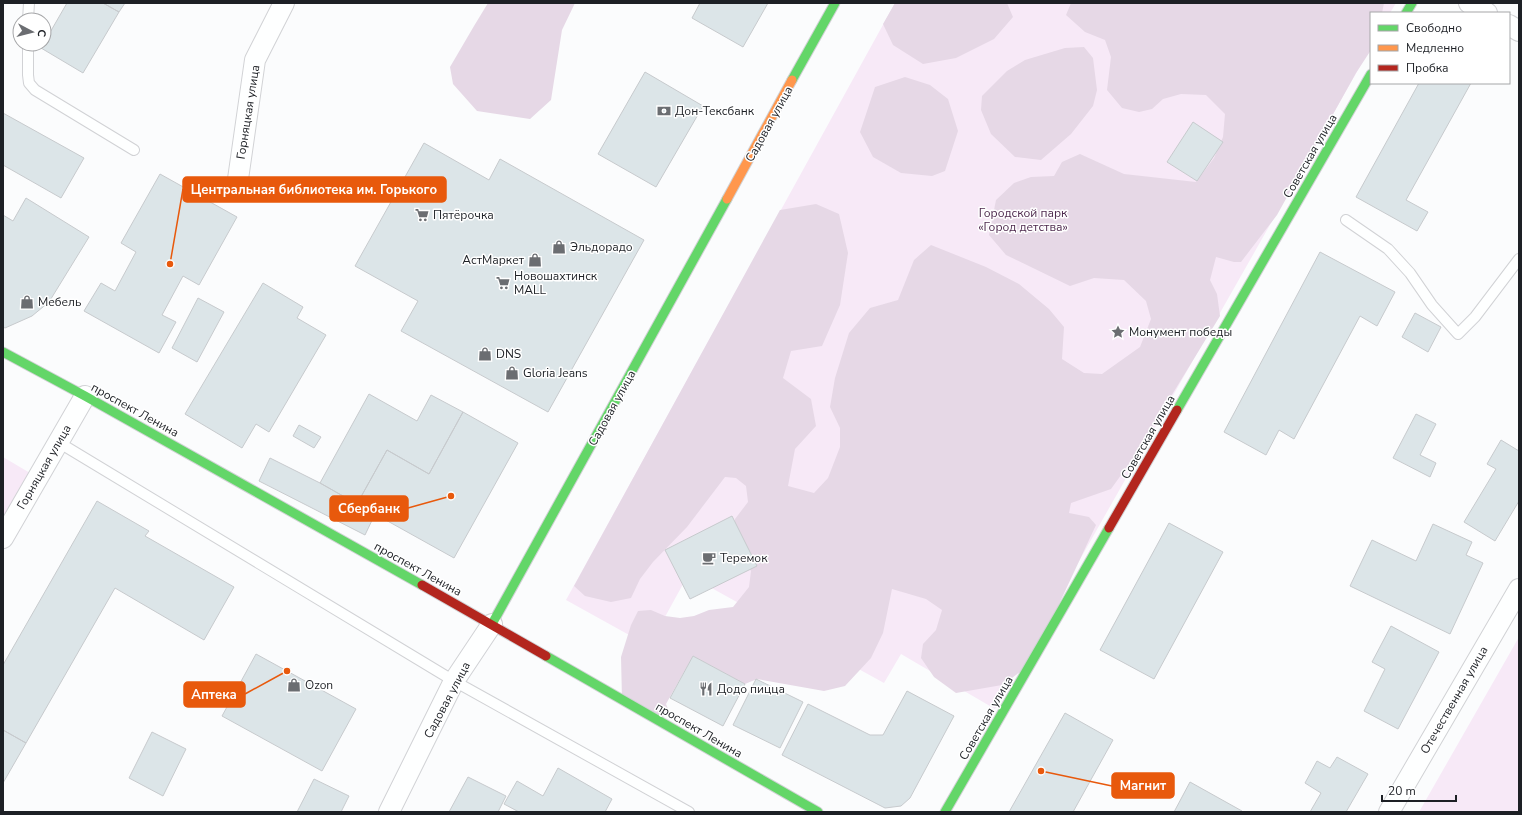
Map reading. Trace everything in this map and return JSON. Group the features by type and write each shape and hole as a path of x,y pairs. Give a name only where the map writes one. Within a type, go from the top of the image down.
{"street":[{"name":"Горняцкая улица","path":"238,179 255,60 284,3"},
{"name":"Садовая улица","path":"389,812 454,681 492,624 835,3"},
{"path":"1407,12 1412,3"},
{"path":"1469,3 1485,12"},
{"path":"1510,26 1519,31"},
{"name":"Советская улица","path":"946,812 1370,76"},
{"name":"проспект Ленина","path":"3,352 85,396 492,624 818,812"},
{"name":"Горняцкая улица","path":"3,538 85,396"},
{"name":"Отечественная улица","path":"1390,812 1519,589"}],"lane":[{"path":"28,52 29,83 35,90 134,150"},
{"path":"1346,220 1388,249 1410,273 1432,305 1458,334 1475,317 1519,259"},
{"path":"58,442 454,681 689,812"}],"green space":[{"path":"488,3 575,3 562,30 551,100 530,119 477,111 453,84 450,67"},
{"name":"Городской парк «Город детства»","path":"895,3 1396,3 1391,12 1370,12 1370,49 995,709 901,654 884,683 688,575 649,646 566,600"},
{"path":"895,3 1007,3 1013,17 994,39 956,58 923,64 893,45 883,24"},
{"name":"Городской парк «Город детства»","path":"1071,3 1384,3 1382,12 1370,12 1370,52 1356,73 1277,215 1241,262 1234,262 1216,257 1210,280 1217,294 1220,316 1134,457 1111,489 1071,503 1069,513 1089,517 1096,525 1031,664 1002,685 956,693 934,677 921,658 923,644 936,630 942,610 926,599 892,589 883,633 871,658 845,686 824,691 757,679 745,684 693,656 666,704 670,714 656,719 622,699 621,657 631,625 638,611 651,610 665,616 680,618 694,616 709,610 733,607 749,587 751,571 735,543 735,519 748,502 746,486 736,478 725,477 687,527 653,562 640,579 631,598 611,602 585,596 574,586 780,210 816,204 839,214 848,253 840,305 822,346 791,351 783,378 811,399 816,426 795,449 788,486 814,493 828,478 840,447 840,428 830,407 835,378 849,333 870,308 898,300 914,260 931,245 986,267 1019,284 1049,309 1064,327 1062,359 1084,373 1102,374 1140,347 1151,319 1146,301 1124,280 1094,278 1070,286 1006,255 989,235 996,200 1014,183 1031,177 1054,176 1062,162 1080,154 1124,174 1196,182 1214,158 1223,137 1225,114 1206,95 1181,94 1163,99 1152,109 1139,112 1122,108 1107,90 1111,57 1105,40 1085,32 1066,15"},
{"path":"1084,47 1093,58 1097,90 1093,106 1071,134 1041,160 1015,157 991,134 981,110 982,96 1007,71 1025,60 1065,48"},
{"path":"905,77 930,85 948,99 958,131 945,171 932,176 901,173 873,157 860,132 875,87"},
{"path":"3,457 30,473 3,520"},
{"path":"1519,637 1519,812 1419,812"}],"building":[{"path":"67,3 103,3 119,12 83,73 48,52 52,52 52,29"},
{"path":"103,3 125,3 119,12"},
{"path":"700,3 768,3 743,47 692,18"},
{"path":"645,72 703,106 656,187 598,154"},
{"path":"1418,84 1470,84 1406,200 1428,212 1417,231 1356,197"},
{"path":"3,113 84,158 61,198 3,165"},
{"path":"1193,122 1223,142 1197,181 1167,162"},
{"name":"Новошахтинск MALL","path":"424,143 489,180 500,159 644,240 548,412 401,331 418,301 355,266"},
{"path":"160,174 237,217 199,285 183,276 162,315 176,322 159,353 84,311 101,283 115,291 136,252 121,243"},
{"path":"26,198 89,237 49,302 32,316 5,328 3,327 3,215 13,221"},
{"path":"1320,252 1395,292 1377,326 1360,316 1294,439 1279,430 1266,455 1224,432"},
{"path":"263,283 303,307 297,318 326,335 269,432 256,424 242,448 185,414"},
{"path":"198,298 224,312 197,362 172,348"},
{"path":"1415,313 1441,327 1428,352 1402,337"},
{"path":"369,394 417,421 431,395 463,412 429,474 387,450 357,504 320,483"},
{"path":"463,412 518,443 454,558 357,504 387,450 429,474"},
{"path":"1416,414 1436,424 1420,455 1436,463 1430,477 1393,458"},
{"path":"299,425 321,437 314,448 293,436"},
{"path":"1501,440 1519,451 1519,501 1495,541 1464,522 1496,469 1487,464"},
{"path":"270,458 320,483 375,514 365,535 259,481"},
{"path":"97,501 149,531 145,536 234,587 204,640 115,588 26,743 3,730 3,665"},
{"path":"732,516 757,566 690,599 665,550"},
{"path":"1169,523 1223,552 1154,679 1100,650"},
{"path":"1433,524 1472,542 1466,555 1483,563 1450,634 1350,586 1372,540 1416,561"},
{"path":"1391,626 1439,652 1398,729 1364,711 1385,669 1372,662"},
{"path":"256,654 356,709 322,771 222,716"},
{"path":"693,656 745,684 723,726 670,698"},
{"path":"756,679 803,702 780,748 733,725"},
{"path":"907,691 954,716 910,798 901,806 885,808 782,755 808,704 870,735 883,735"},
{"path":"1065,713 1113,740 1073,812 1009,812"},
{"path":"3,730 26,743 3,783"},
{"path":"152,732 186,749 163,796 129,778"},
{"path":"1337,757 1368,774 1346,812 1310,812 1321,793 1305,783 1317,761 1330,768"},
{"path":"558,768 612,799 605,812 519,812 504,804 517,781 543,796"},
{"path":"468,777 506,796 498,812 449,812"},
{"path":"314,779 349,796 341,812 297,812"},
{"path":"1190,782 1242,811 1242,812 1174,812"}],"traffic: fast":[{"path":"792,80 835,3"},
{"path":"1407,12 1412,3"},
{"path":"1177,410 1370,76"},
{"path":"492,624 727,199"},
{"path":"3,352 85,396 422,585"},
{"path":"945,812 1109,528"},
{"path":"546,656 818,812"}],"traffic: slow":[{"path":"727,199 792,80"}],"traffic: jam":[{"path":"1109,528 1177,410"},
{"path":"422,585 546,656"}],"place":[{"name":"Дон-Тексбанк","path":"664,111"},
{"name":"Пятёрочка","path":"422,215"},
{"name":"Эльдорадо","path":"559,247"},
{"name":"АстМаркет","path":"535,260"},
{"name":"Центральная библиотека им. Горького","path":"170,264"},
{"name":"Новошахтинск MALL","path":"503,283"},
{"name":"Мебель","path":"27,302"},
{"name":"Монумент победы","path":"1118,332"},
{"name":"DNS","path":"485,354"},
{"name":"Gloria Jeans","path":"512,373"},
{"name":"Сбербанк","path":"451,496"},
{"name":"Теремок","path":"709,558"},
{"name":"Аптека","path":"287,671"},
{"name":"Ozon","path":"294,685"},
{"name":"Додо пицца","path":"706,689"},
{"name":"Магнит","path":"1041,771"}]}
